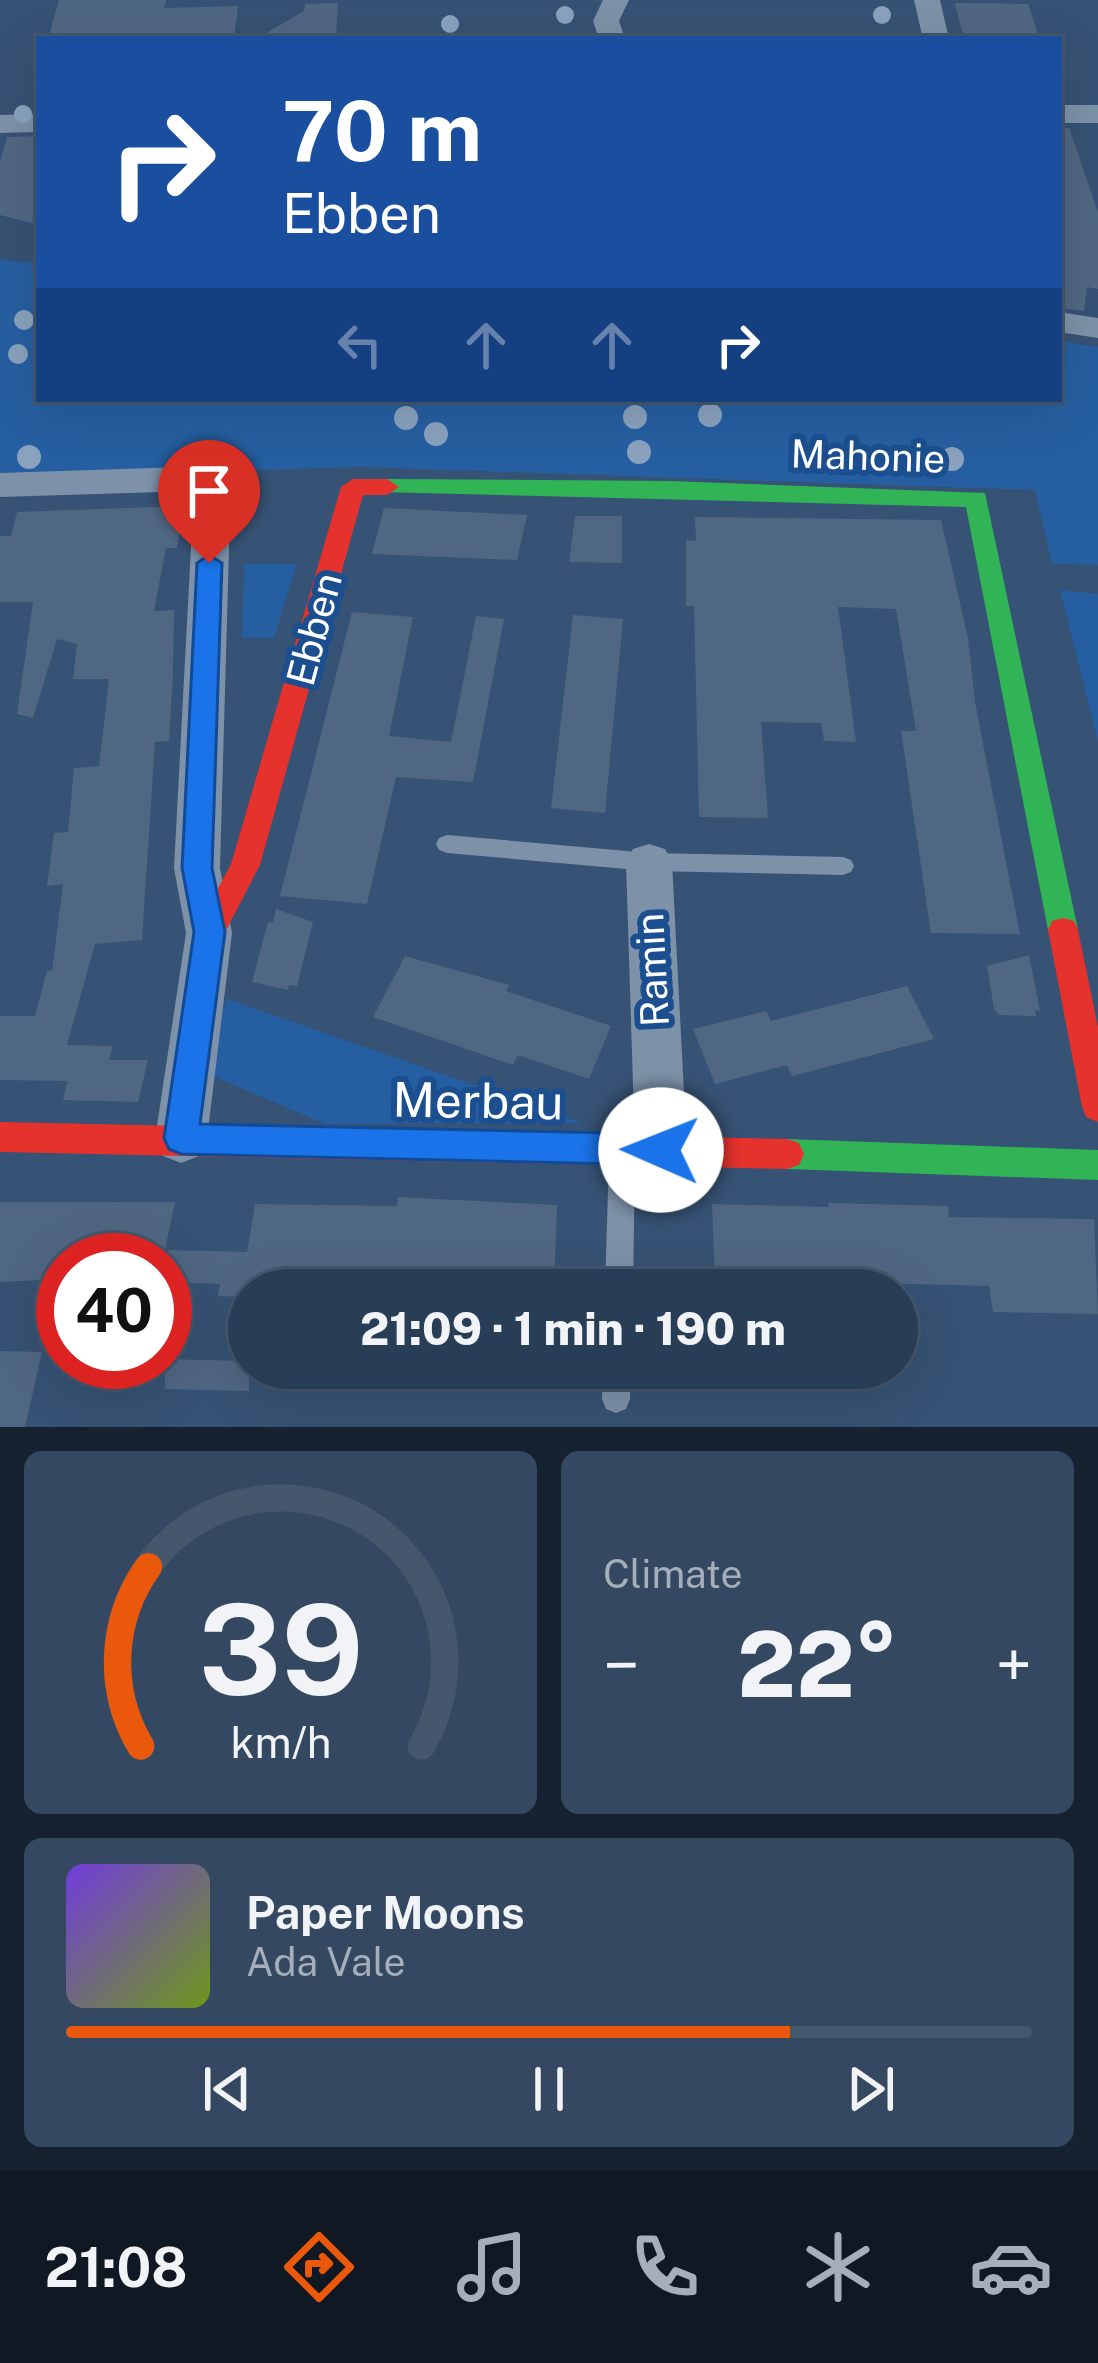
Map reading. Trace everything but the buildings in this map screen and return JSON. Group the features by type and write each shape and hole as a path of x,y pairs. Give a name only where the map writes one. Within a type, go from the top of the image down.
{"street":[{"path":"611,36 606,22 616,0"},
{"path":"927,0 934,36"},
{"path":"1062,114 1098,114"},
{"path":"0,124 36,123"},
{"path":"1062,322 1098,328"},
{"name":"Ebben","path":"0,485 213,478 197,868 209,932 181,1138"},
{"name":"Ebben","path":"209,932 245,866 353,487"},
{"name":"Mahonie","path":"353,487 670,489 976,499 1098,1107"},
{"path":"202,766 272,770"},
{"name":"Ramin","path":"642,1150 649,862"},
{"name":"Merbau","path":"0,1137 642,1150 1098,1166"}],"lane":[{"path":"447,844 649,862 843,866"},
{"path":"622,1269 642,1150"},
{"path":"616,1389 616,1399"}],"shaded area":[{"path":"0,260 36,263 36,402 1062,402 1062,341 1098,347 1098,565 1052,564 1035,490 362,467 0,477"},
{"path":"244,564 297,564 274,638 242,638"},
{"path":"1060,590 1098,594 1098,742"},
{"path":"227,999 583,1123 325,1124 213,1076 218,1025"}],"traffic: fast":[{"path":"387,487 670,489 977,499 1063,930"},
{"path":"787,1154 1098,1165"}],"traffic: jam":[{"path":"209,933 245,865 353,487 387,487"},
{"path":"1063,930 1098,1107"},
{"path":"0,1137 787,1154"}],"route":[{"path":"209,563 197,868 209,932 181,1138 661,1150"}]}
